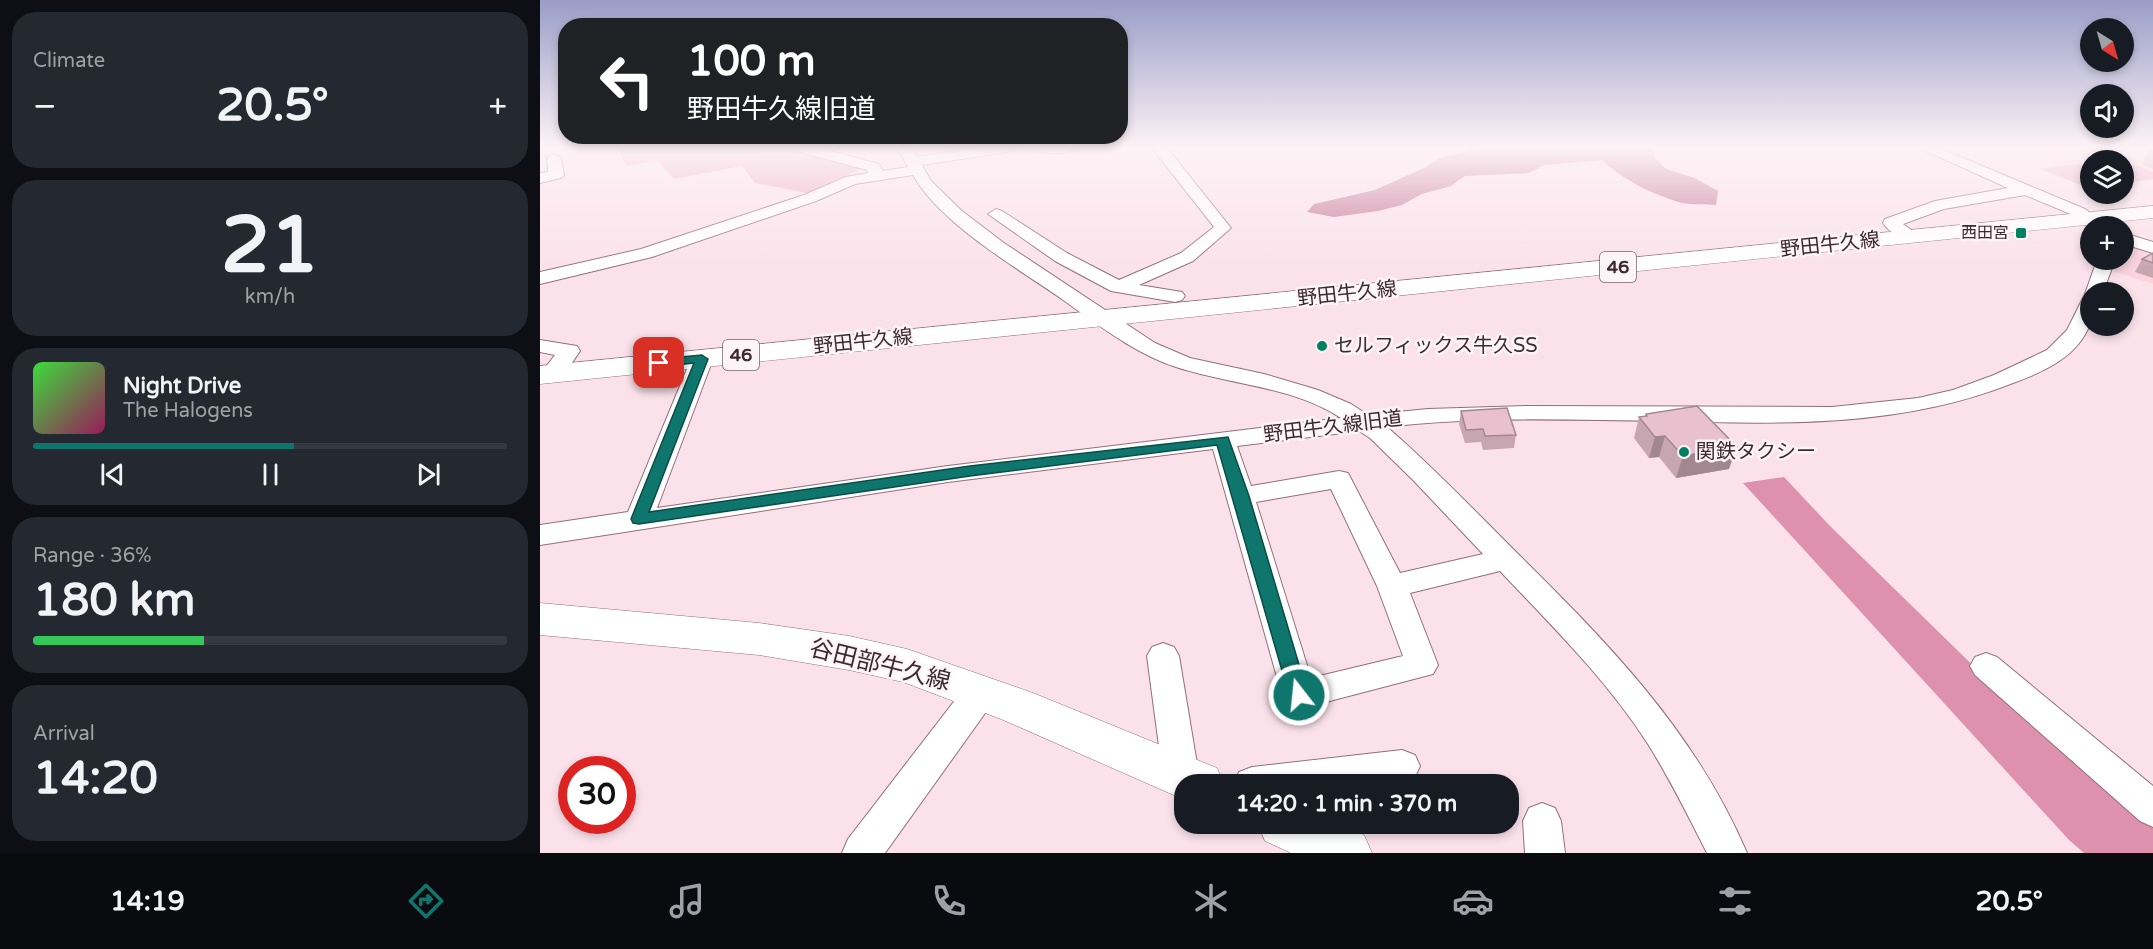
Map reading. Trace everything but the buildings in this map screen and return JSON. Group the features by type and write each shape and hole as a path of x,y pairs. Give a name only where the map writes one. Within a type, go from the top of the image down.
{"main road":[{"name":"野田牛久線","path":"2132,216 2153,212"},
{"name":"野田牛久線","path":"546,374 1818,243 2080,224"},
{"name":"谷田部牛久線","path":"540,619 759,639 849,653 907,666 981,692 1177,774"},
{"path":"1305,834 1346,853"}],"street":[{"path":"540,278 646,253 810,198 833,188"},
{"path":"929,188 950,210 1147,348 1184,363 1294,389 1328,402 1365,422 1422,474 1581,636 1648,716 1692,785 1727,853"},
{"path":"1118,287 1187,257 1223,228 1191,188"},
{"path":"2023,188 2080,216"},
{"path":"1912,237 1891,223 1933,205 1995,193 2028,190"},
{"path":"996,214 1061,257 1118,287 1175,296"},
{"path":"2134,241 2153,248"},
{"path":"1034,270 1061,257"},
{"name":"野田牛久線旧道","path":"540,535 970,471 1365,422 1467,412 1832,416 1897,409 1952,398 2036,366 2067,344 2080,324"},
{"path":"540,345 569,351 546,374"},
{"path":"639,519 702,359"},
{"path":"1223,440 1299,695 1422,665 1392,586 1338,479 1241,496"},
{"path":"1392,586 1506,559"},
{"path":"1163,656 1190,774"},
{"path":"1986,666 2153,808"},
{"path":"862,853 981,692"},
{"path":"1335,774 1402,766"}],"shaded area":[{"path":"780,188 819,188 807,193"},
{"path":"1380,188 1444,188 1422,194 1402,205 1378,211 1334,217 1307,212 1314,204"},
{"path":"1643,188 1712,188 1718,191 1716,205 1682,203"},
{"path":"2134,243 2153,250 2153,284 2113,271 2134,270"},
{"path":"1784,477 1830,526 1994,686 2153,818 2153,853 2084,853 2069,840 1743,483"}],"place":[{"name":"西田宮","path":"2021,233"},
{"name":"セルフィックス牛久SS","path":"1322,346"},
{"name":"関鉄タクシー","path":"1684,452"}],"route":[{"path":"659,363 702,359 639,519 970,471 1223,440 1299,695"}]}
